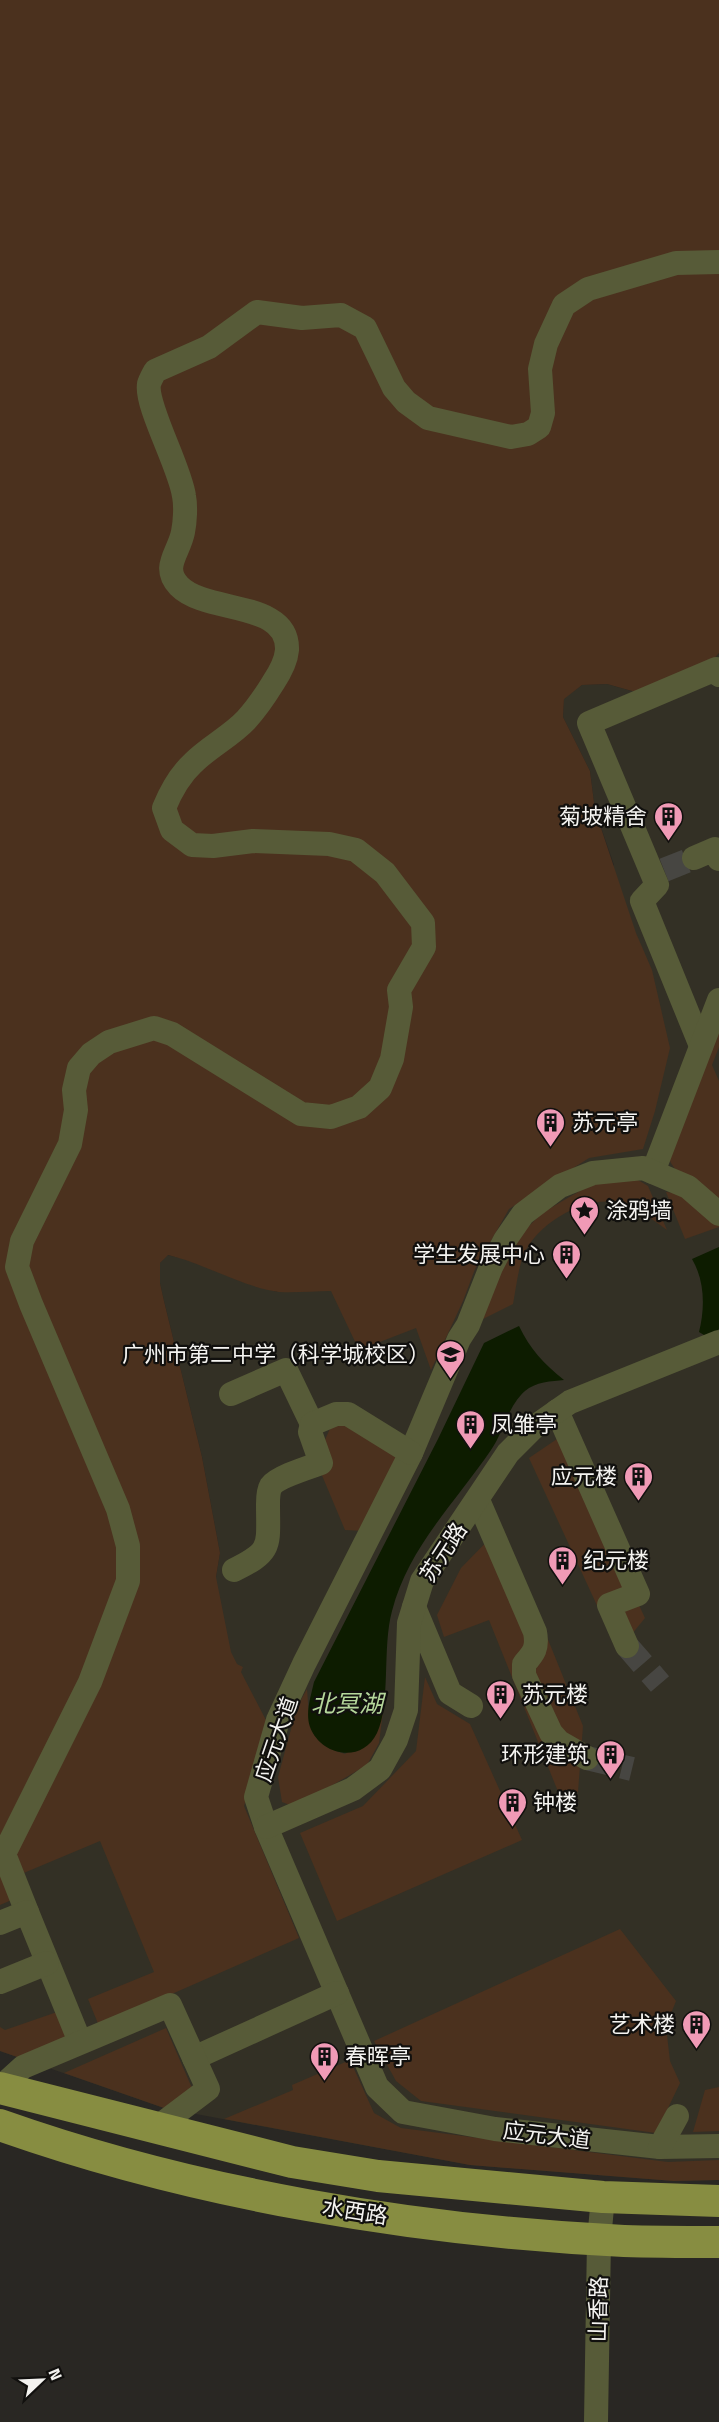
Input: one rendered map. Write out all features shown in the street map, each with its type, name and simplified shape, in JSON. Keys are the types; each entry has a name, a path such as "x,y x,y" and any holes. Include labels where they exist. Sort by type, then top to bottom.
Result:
{"main road":[{"name":"水西路","path":"0,2088 292,2162 378,2176 603,2197 719,2201"},
{"name":"水西路","path":"0,2125 52,2143 151,2171 250,2193 419,2221 599,2240 719,2242"}],"street":[{"path":"80,2043 4,1854 90,1682 128,1581 128,1546 118,1509 30,1304 17,1267 22,1241 70,1144 76,1110 74,1090 79,1068 91,1054 109,1042 154,1028 172,1034 301,1114 331,1117 359,1107 380,1088 392,1059 400,1007 399,990 424,947 423,924 385,873 356,850 329,844 264,842 213,846 192,845 172,830 164,808 172,789 192,763 245,721 279,673 287,652 286,637 279,625 263,615 193,596 179,586 170,573 170,563 183,533 184,496 176,464 152,402 149,384 155,371 209,347 257,312 302,318 341,315 365,328 394,388 406,402 428,418 511,437 528,434 539,427 543,413 540,369 546,345 564,304 588,289 676,263 719,262"},
{"path":"701,1046 642,901 657,885 658,872 589,723 716,669 719,675"},
{"path":"694,858 715,849 719,859"},
{"path":"653,1172 719,1000"},
{"name":"应元大道","path":"719,1214 688,1187 643,1168 593,1173 560,1186 523,1214 505,1240 491,1267 411,1453 278,1720 256,1797 266,1827 377,2087 403,2112 495,2129 660,2147 719,2146"},
{"name":"苏元路","path":"266,1827 353,1789 380,1769 396,1740 406,1710 409,1623 422,1581 508,1453 533,1428 570,1402 719,1342"},
{"path":"231,1394 286,1370 312,1424 310,1432 321,1463 271,1486 268,1496 268,1541 265,1550 257,1559 234,1570"},
{"path":"557,1411 638,1594 609,1605 627,1646"},
{"path":"312,1424 336,1414 348,1414 411,1453"},
{"path":"478,1500 535,1632 537,1643 535,1652 524,1664 524,1675 540,1713 550,1733 559,1742 587,1758"},
{"path":"414,1607 450,1693 471,1706"},
{"path":"0,1923 27,1912"},
{"path":"0,1982 47,1963"},
{"path":"194,2058 338,1994"},
{"path":"0,2088 23,2067 170,2005 208,2089 155,2129"},
{"path":"660,2147 677,2116"},
{"name":"山香路","path":"596,2422 599,2240 603,2197"}],"shaded area":[{"path":"0,0 719,0 719,653 712,661 647,691 632,691 607,684 582,685 564,699 563,717 590,771 595,810 636,933 652,970 670,1048 655,1111 643,1149 589,1158 509,1209 475,1269 431,1370 416,1328 359,1350 331,1291 266,1290 168,1255 160,1263 160,1283 202,1457 220,1553 216,1577 231,1652 237,1664 243,1667 241,1672 269,1726 244,1806 299,1938 99,2026 88,1999 154,1972 100,1841 7,1880 14,1899 0,1905"},
{"name":"广州市第二中学（科学城校区）","path":"719,653 719,2180 674,2181 470,2165 164,2108 0,2051 0,1863 207,1632 220,1553 202,1457 160,1283 160,1263 167,1255 190,1260 240,1281 277,1292 614,865 595,810 590,771 563,717 564,698 582,685 607,684 632,691 712,661"},
{"path":"719,1025 719,1047 712,1065 719,1081 719,1198 682,1176 671,1164 668,1156"},
{"path":"633,1177 648,1186 667,1230 629,1206 615,1202 602,1202 575,1208 550,1223 530,1243 520,1266 513,1304 475,1323 503,1252 542,1213 590,1185"},
{"path":"666,1192 687,1194 719,1224 719,1227 685,1239"},
{"path":"333,1422 346,1422 399,1456 364,1531 345,1530 321,1473 324,1442"},
{"path":"560,1437 645,1618 618,1651 529,1458"},
{"path":"502,1526 583,1726 578,1792 561,1799 489,1620 444,1637 437,1615 461,1568"},
{"path":"425,1677 437,1704 470,1724 522,1840 337,1921 300,1833 363,1806 416,1751"},
{"path":"307,1689 312,1730 323,1744 345,1754 376,1734 383,1712 379,1743 367,1765 295,1807 282,1802 278,1777 297,1707"},
{"path":"620,1929 676,2001 666,2026 670,2061 680,2083 656,2133 421,2101 396,2081 374,2041"},
{"path":"57,2012 67,2039 20,2058 0,2051 0,2027 5,2030"},
{"path":"166,2028 195,2095 164,2108 64,2073"},
{"path":"350,2060 374,2113 401,2128 668,2162 719,2160 719,2180 674,2181 470,2165 224,2119 293,2090 292,2085"},
{"path":"719,2087 719,2131 693,2132 705,2090"}],"water":[{"path":"719,1247 719,1329 709,1338 699,1332 703,1295 702,1285 692,1259"},
{"name":"北冥湖","path":"519,1326 538,1356 564,1380 544,1382 525,1391 519,1397 491,1450 421,1546 399,1588 392,1611 387,1641 384,1707 377,1733 362,1749 352,1752 332,1750 315,1737 310,1727 308,1710 314,1682 438,1439 484,1343"}],"tunnel":[{"path":"664,870 694,858"},
{"path":"627,1646 660,1684"},
{"path":"587,1758 632,1769"}],"place":[{"name":"菊坡精舍","path":"668,842"},
{"name":"苏元亭","path":"551,1148"},
{"name":"涂鸦墙","path":"585,1236"},
{"name":"学生发展中心","path":"566,1280"},
{"name":"广州市第二中学（科学城校区）","path":"451,1380"},
{"name":"凤雏亭","path":"470,1450"},
{"name":"应元楼","path":"638,1502"},
{"name":"纪元楼","path":"562,1586"},
{"name":"苏元楼","path":"501,1720"},
{"name":"环形建筑","path":"610,1780"},
{"name":"钟楼","path":"512,1828"},
{"name":"艺术楼","path":"696,2050"},
{"name":"春晖亭","path":"324,2082"}]}
